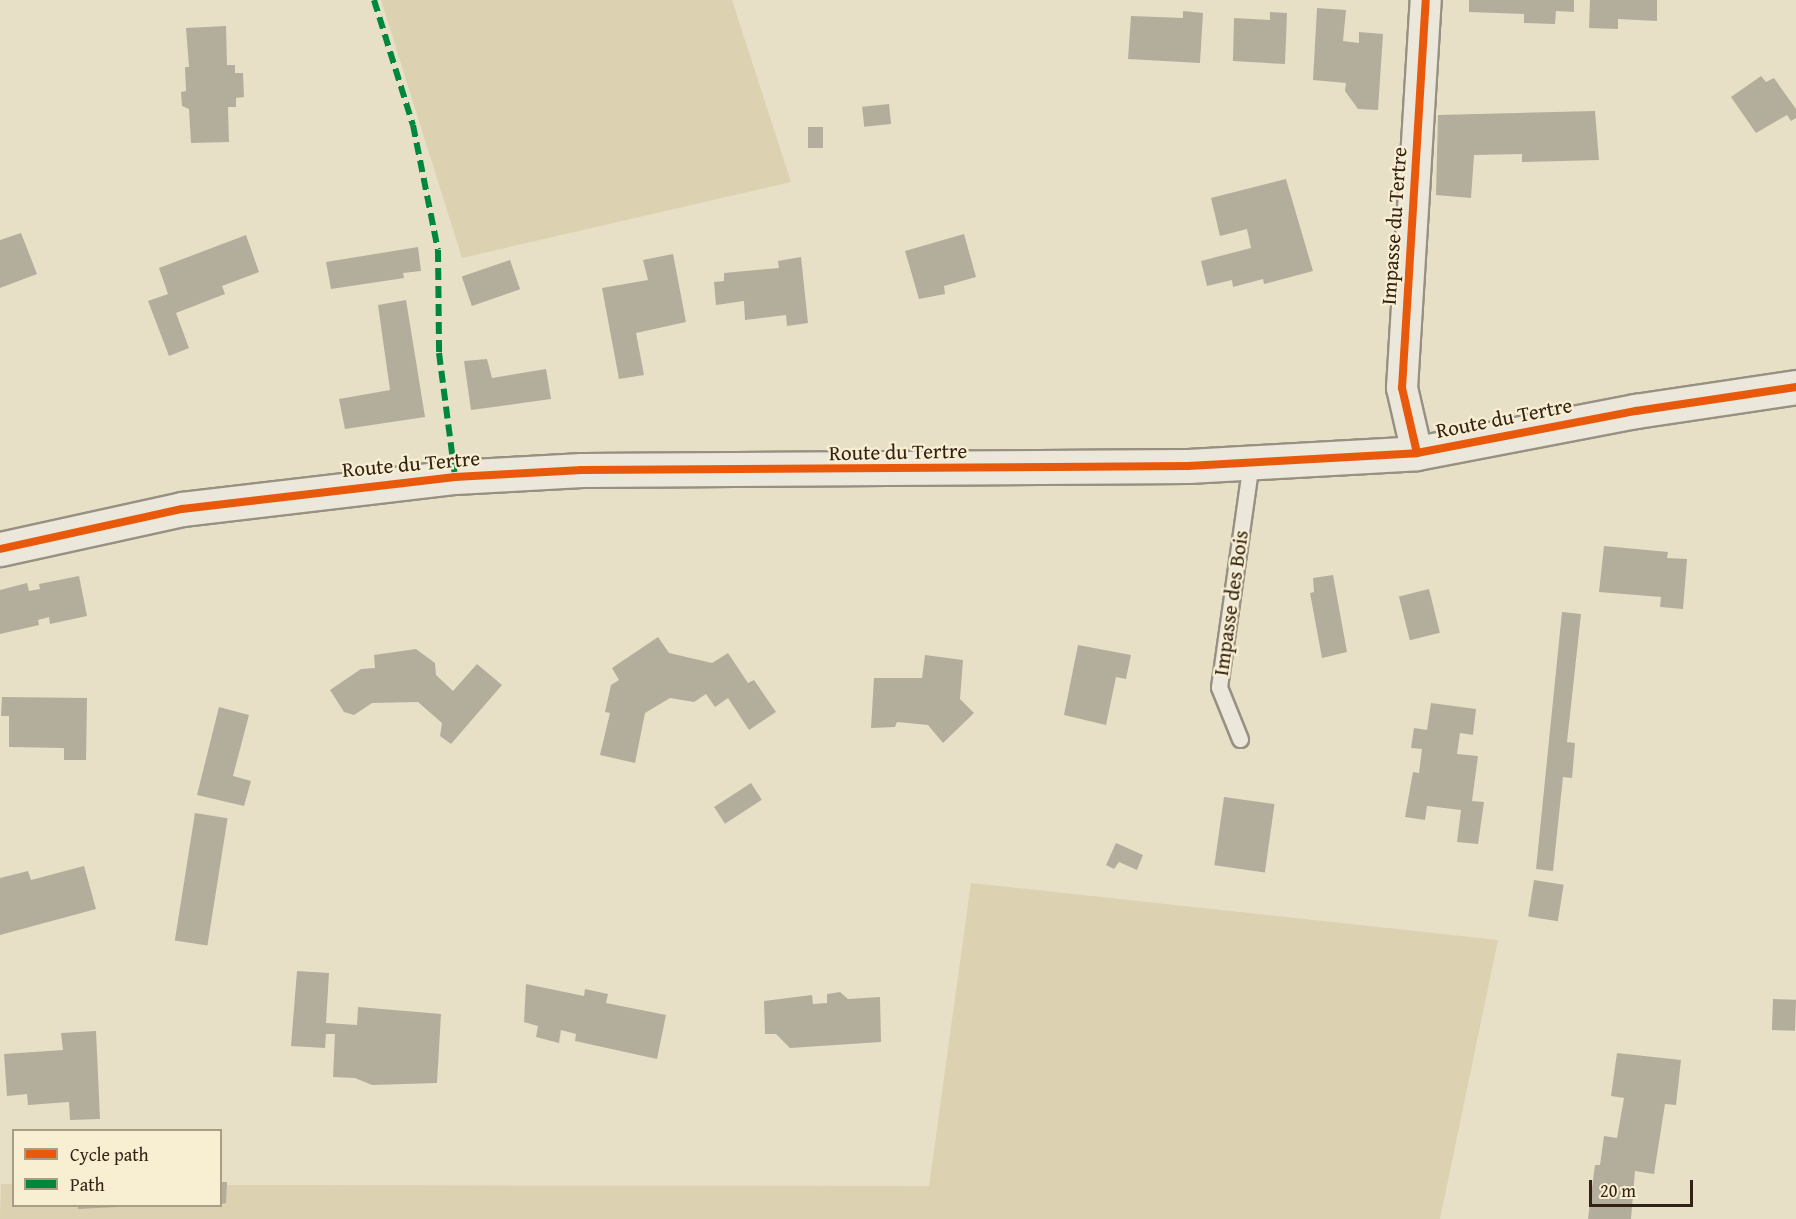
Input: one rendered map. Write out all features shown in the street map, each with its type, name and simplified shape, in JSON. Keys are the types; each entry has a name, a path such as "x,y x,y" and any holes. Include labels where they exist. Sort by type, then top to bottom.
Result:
{"street":[{"name":"Impasse du Tertre","path":"1417,453 1402,388 1426,0"},
{"name":"Route du Tertre","path":"0,549 183,509 455,477 582,470 761,472 1251,463 1417,453 1636,411 1796,387"}],"lane":[{"name":"Impasse des Bois","path":"1240,739 1219,687 1251,463"}],"shaded area":[{"path":"381,0 732,0 791,182 462,258"},
{"path":"971,883 1498,940 1440,1219 0,1219 1,1184 12,1184 12,1207 222,1207 222,1185 929,1186"}],"building":[{"path":"1469,0 1574,0 1574,12 1556,11 1555,24 1524,23 1524,14 1469,12"},
{"path":"1590,0 1657,0 1657,21 1618,19 1618,29 1589,28"},
{"path":"1317,8 1346,10 1343,41 1359,43 1359,32 1383,34 1378,110 1358,109 1345,91 1346,83 1313,80"},
{"path":"1183,11 1203,13 1200,63 1128,59 1131,16 1183,18"},
{"path":"1270,12 1287,13 1285,64 1233,61 1234,18 1270,20"},
{"path":"226,26 227,65 235,65 235,73 243,73 244,97 236,98 236,107 228,107 229,142 191,143 189,109 182,106 181,92 186,91 185,67 189,67 186,28"},
{"path":"1761,76 1766,82 1774,78 1796,109 1796,118 1791,121 1787,115 1756,133 1731,97"},
{"path":"889,104 891,124 864,127 862,107"},
{"path":"1595,111 1599,160 1522,162 1522,154 1474,155 1471,198 1436,195 1438,115"},
{"path":"808,127 823,127 823,148 808,148"},
{"path":"1286,179 1313,271 1264,284 1263,279 1233,287 1232,280 1207,286 1201,261 1251,248 1247,229 1220,236 1211,198"},
{"path":"21,233 37,274 0,288 0,240"},
{"path":"964,234 976,277 944,286 945,294 919,299 905,251"},
{"path":"246,235 259,272 222,286 225,294 176,313 189,348 169,356 148,301 168,294 159,268"},
{"path":"418,247 421,271 403,273 404,278 331,289 326,262"},
{"path":"673,254 686,322 636,333 644,375 619,379 602,288 648,280 643,260"},
{"path":"801,257 808,323 787,326 786,315 745,320 744,301 716,305 714,282 724,281 724,273 779,268 778,261"},
{"path":"510,260 520,289 472,306 462,277"},
{"path":"406,300 425,417 345,429 339,399 390,390 378,305"},
{"path":"487,359 492,378 546,369 551,399 471,410 464,361"},
{"path":"1604,546 1668,552 1667,558 1687,559 1683,609 1660,607 1661,597 1599,592"},
{"path":"1333,575 1347,652 1322,658 1310,593 1314,592 1313,578"},
{"path":"79,576 87,616 50,624 49,617 38,620 39,625 0,634 0,590 27,583 29,591 40,589 39,584"},
{"path":"1429,589 1440,633 1410,640 1399,596"},
{"path":"1562,612 1581,614 1567,742 1575,743 1572,778 1563,777 1553,871 1536,869"},
{"path":"658,637 669,653 712,663 728,653 748,683 754,680 776,712 749,730 728,698 715,707 706,694 694,702 670,698 645,713 635,763 600,755 610,713 605,712 611,685 619,680 612,668"},
{"path":"1078,645 1131,655 1126,679 1116,677 1106,725 1064,715"},
{"path":"416,649 435,663 436,675 453,691 477,664 502,685 451,744 440,736 442,723 418,702 372,703 354,715 344,712 330,690 361,669 375,668 374,655"},
{"path":"925,655 963,660 960,699 974,713 943,743 928,725 897,722 895,727 871,728 874,678 922,678"},
{"path":"2,697 87,698 86,760 64,760 64,748 9,747 9,716 1,716"},
{"path":"1431,703 1476,709 1473,735 1460,733 1457,754 1478,756 1472,801 1484,802 1478,844 1457,842 1461,810 1427,806 1425,820 1405,817 1413,772 1419,773 1422,749 1411,748 1414,728 1427,730"},
{"path":"219,707 249,715 233,776 251,781 244,806 197,795"},
{"path":"751,783 762,800 725,824 714,807"},
{"path":"1224,797 1275,804 1265,872 1214,865"},
{"path":"195,813 228,818 207,946 175,940"},
{"path":"1116,843 1143,855 1137,870 1119,862 1114,869 1106,865"},
{"path":"84,866 96,909 0,935 0,878 28,871 31,880"},
{"path":"1534,880 1564,885 1558,921 1528,917"},
{"path":"297,971 329,973 326,1023 357,1025 358,1007 441,1014 437,1083 372,1085 355,1078 333,1077 335,1034 326,1034 325,1048 291,1046"},
{"path":"526,984 584,996 585,989 608,994 606,1003 666,1015 657,1059 575,1041 576,1034 561,1030 559,1043 536,1037 538,1026 524,1022"},
{"path":"840,992 848,999 880,997 881,1042 790,1048 776,1034 765,1034 764,1001 812,995 813,1004 827,1003 827,994"},
{"path":"1773,999 1796,1000 1795,1031 1772,1030"},
{"path":"96,1031 100,1119 70,1120 69,1102 28,1105 27,1094 7,1096 4,1054 63,1050 61,1033"},
{"path":"1617,1053 1681,1060 1676,1105 1665,1104 1654,1174 1635,1171 1631,1219 1588,1219 1595,1165 1600,1165 1604,1136 1617,1138 1624,1098 1611,1096"},
{"path":"222,1182 227,1182 226,1203 222,1204"},
{"path":"78,1207 117,1207 78,1209"}],"marked path":[{"path":"374,0 413,125 438,250 439,353 455,477"}],"cycle path":[{"path":"1417,453 1402,388 1426,0"},
{"path":"0,549 182,509 455,477 582,470 1188,466 1417,453 1636,411 1796,387"}]}
